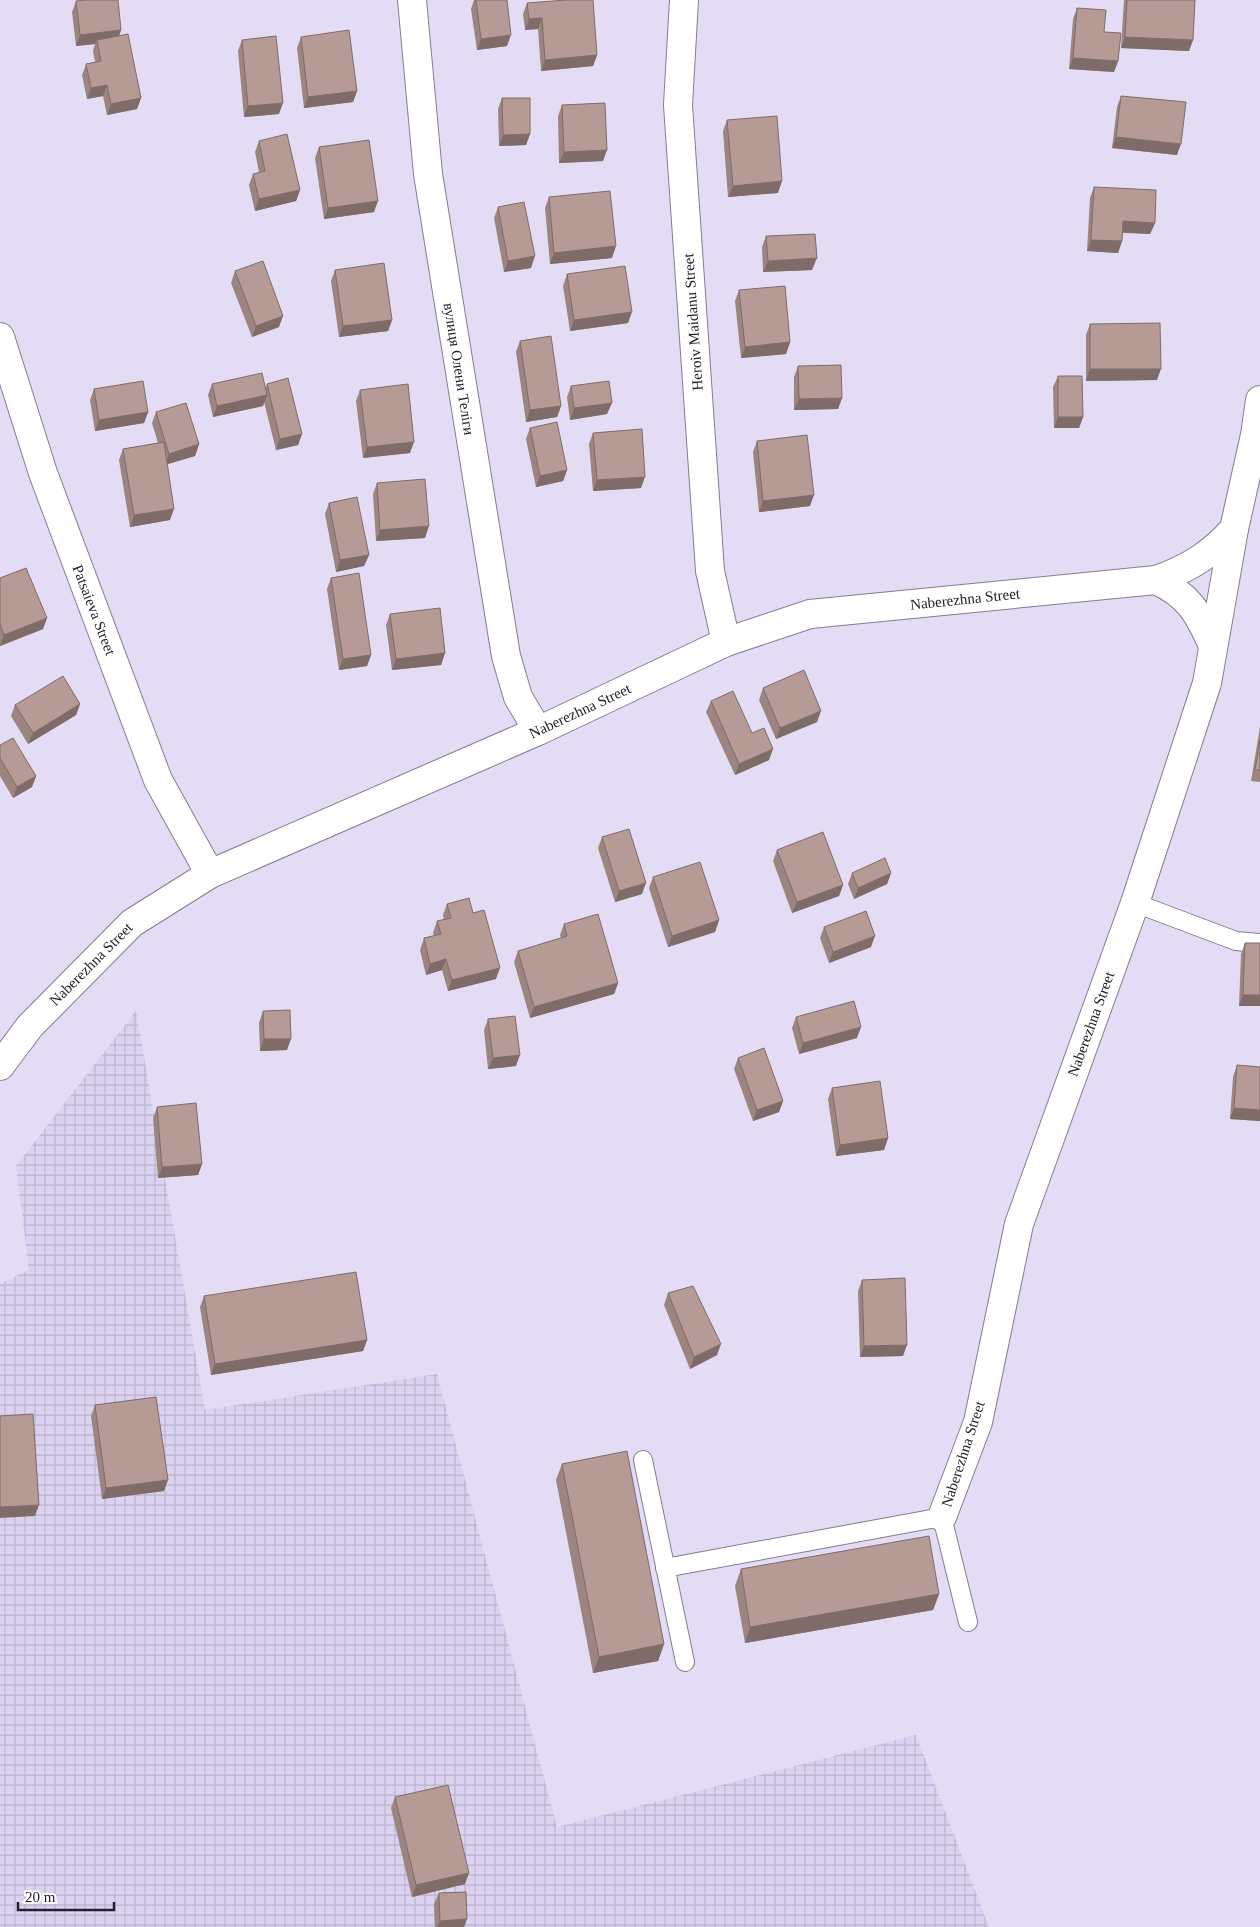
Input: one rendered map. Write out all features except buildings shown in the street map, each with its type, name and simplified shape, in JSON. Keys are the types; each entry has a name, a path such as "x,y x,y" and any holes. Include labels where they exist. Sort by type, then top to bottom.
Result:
{"street":[{"name":"вулиця Олени Теліги","path":"412,0 428,174 506,656 518,697 538,731"},
{"name":"Heroiv Maidanu Street","path":"684,0 678,105 710,571 726,642"},
{"name":"Patsaieva Street","path":"0,337 42,473 158,780 210,874"},
{"name":"Naberezhna Street","path":"942,1517 978,1422 1019,1224 1135,903 1207,683 1234,529 1258,435 1260,400"},
{"name":"Naberezhna Street","path":"0,1066 30,1026 132,923 210,874 538,731 726,642 810,614 1156,580 1181,571 1204,558 1220,545 1234,529"},
{"path":"1156,580 1176,590 1193,607 1201,617 1214,646"}],"lane":[{"path":"1135,903 1236,940 1260,943"},
{"path":"643,1460 684,1662"},
{"path":"665,1568 942,1517 968,1622"}],"shaded area":[{"path":"136,1011 205,1410 437,1374 557,1827 916,1735 989,1927 0,1927 0,1284 29,1270 16,1166"}]}
